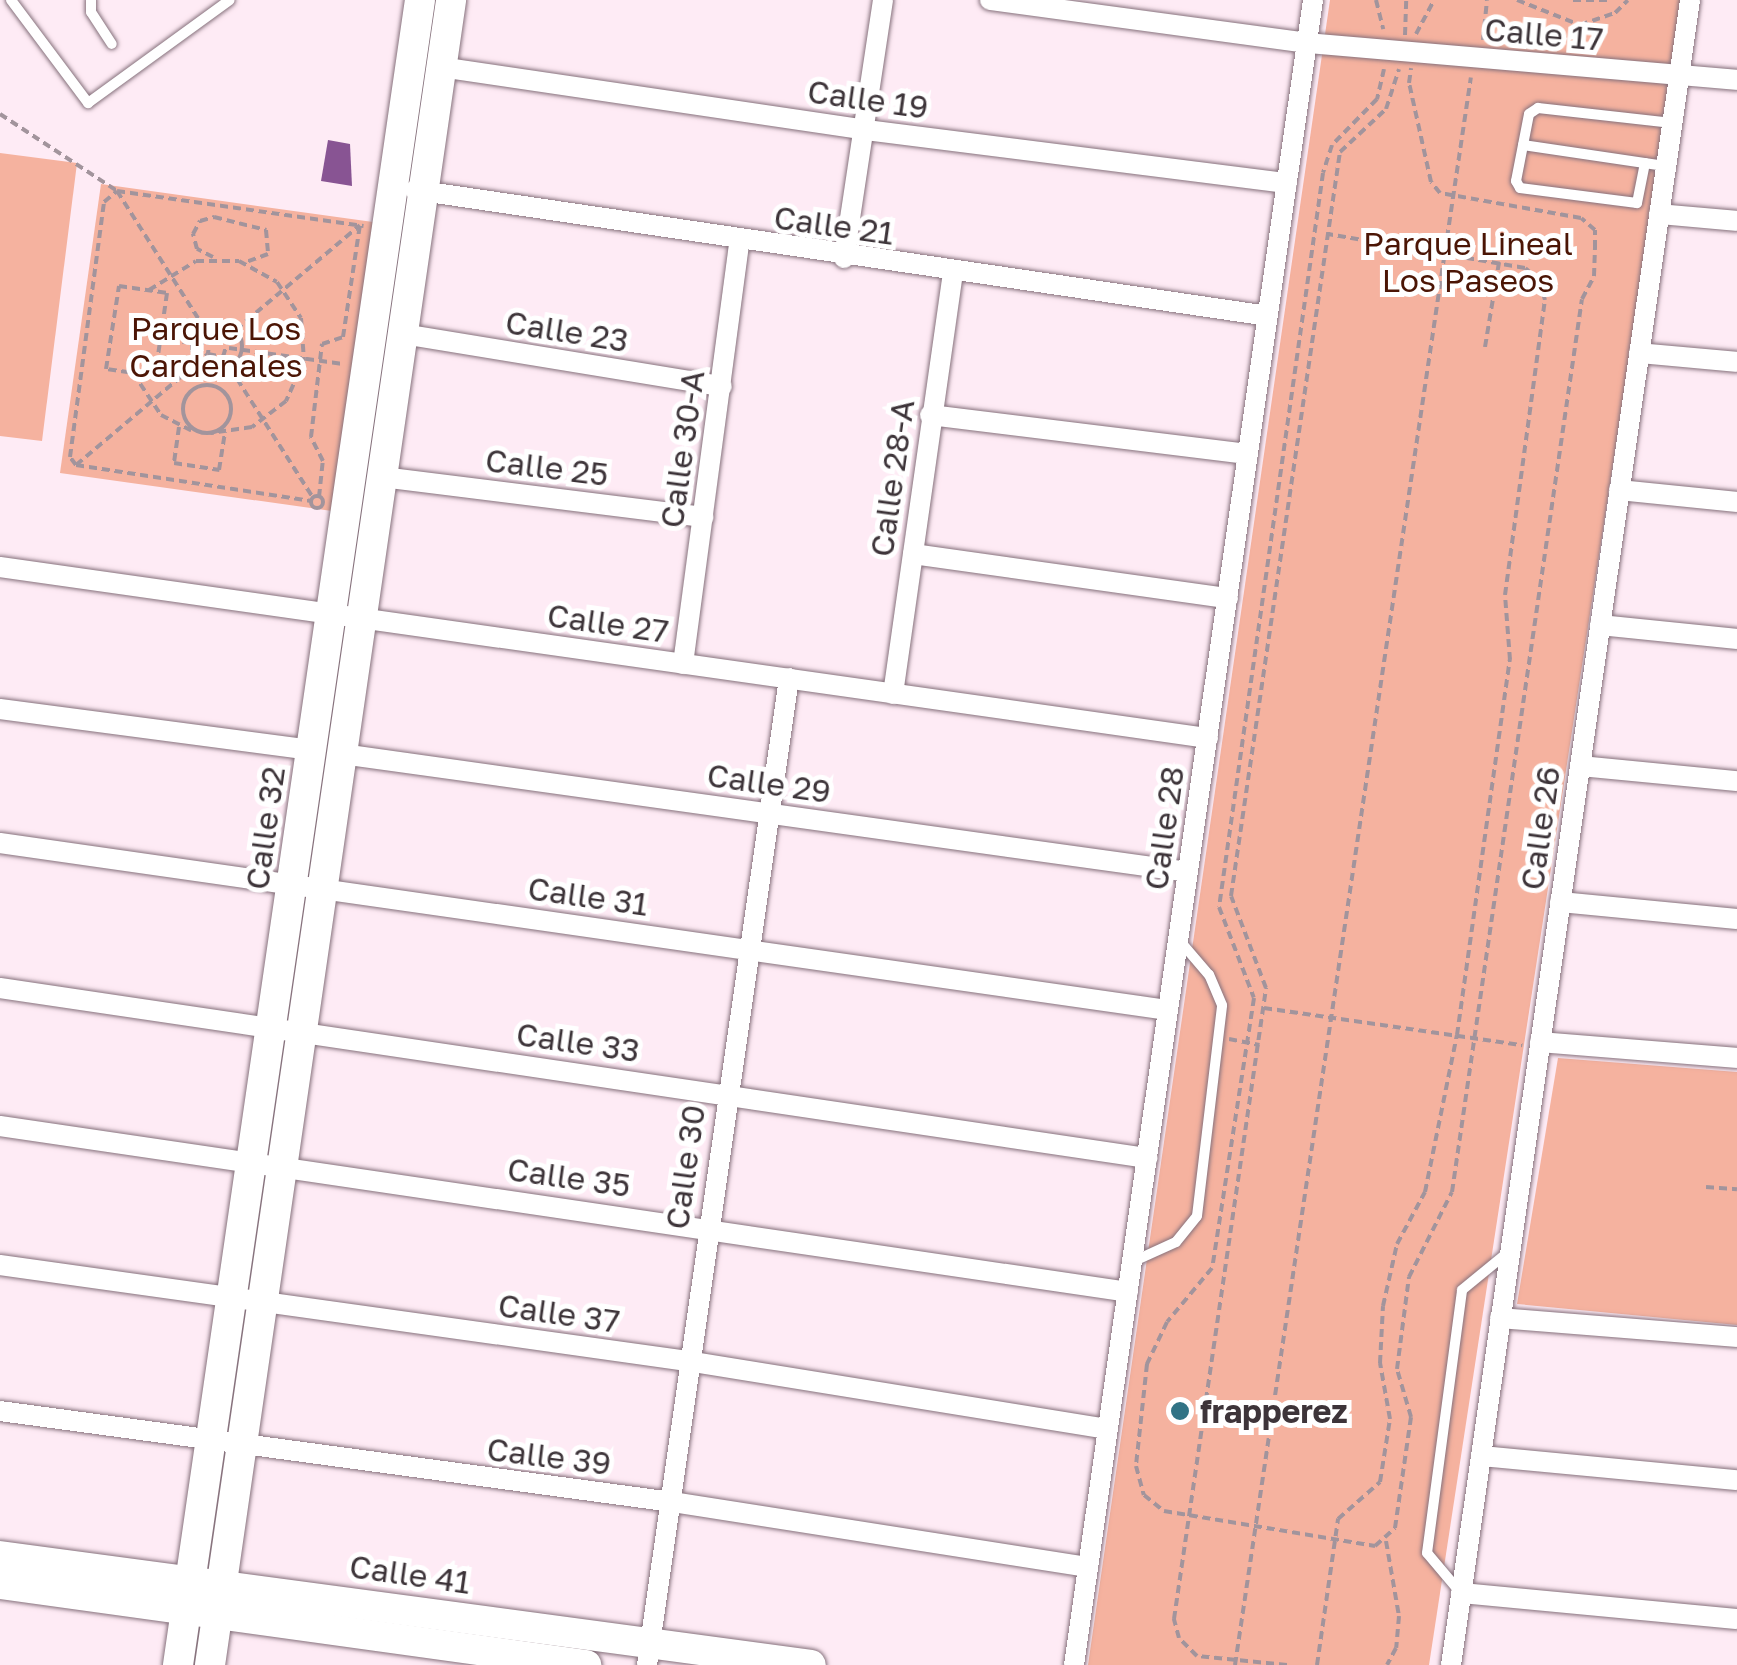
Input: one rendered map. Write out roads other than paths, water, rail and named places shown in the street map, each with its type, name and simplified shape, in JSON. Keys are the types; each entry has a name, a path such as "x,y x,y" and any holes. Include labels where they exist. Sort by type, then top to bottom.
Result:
{"street":[{"name":"Calle 32","path":"178,1665 420,0"},
{"name":"Calle 32","path":"210,1665 451,0"},
{"path":"844,258 883,0"},
{"name":"Calle 17","path":"990,0 1307,43 1737,80"},
{"name":"Calle 28","path":"1074,1665 1314,0"},
{"name":"Calle 26","path":"1451,1665 1510,1251 1529,1042 1560,902 1659,214 1656,165 1672,123 1690,0"},
{"name":"Calle 19","path":"442,66 866,130 1287,183"},
{"name":"Calle 21","path":"393,187 844,258 1268,316"},
{"path":"1659,214 1737,221"},
{"name":"Calle 30-A","path":"684,664 739,242"},
{"name":"Calle 28-A","path":"892,694 953,270"},
{"name":"Calle 23","path":"403,334 722,386"},
{"path":"1639,353 1737,362"},
{"path":"930,416 1248,454"},
{"name":"Calle 25","path":"382,477 704,518"},
{"path":"1619,490 1737,502"},
{"path":"913,554 1228,598"},
{"name":"Calle 27","path":"0,566 1208,738"},
{"path":"1600,625 1737,638"},
{"name":"Calle 30","path":"649,1654 725,1094 753,950 789,678"},
{"path":"0,709 311,750"},
{"name":"Calle 29","path":"342,754 1188,872"},
{"path":"1580,766 1737,781"},
{"name":"Calle 31","path":"0,843 1168,1010"},
{"path":"1560,902 1737,918"},
{"name":"Calle 33","path":"0,988 1147,1158"},
{"path":"1529,1042 1737,1058"},
{"name":"Calle 35","path":"0,1126 252,1160 1128,1292"},
{"name":"Calle 37","path":"0,1265 687,1362 1108,1429"},
{"path":"1500,1318 1737,1337"},
{"name":"Calle 39","path":"0,1411 243,1447 672,1502 1088,1567"},
{"path":"1481,1456 1737,1480"},
{"name":"Calle 41","path":"0,1556 188,1596"},
{"name":"Calle 41","path":"0,1584 220,1599 649,1654 811,1665"},
{"path":"1461,1593 1737,1619"},
{"name":"Calle 41","path":"220,1599 586,1665"}],"lane":[{"path":"11,0 88,103 230,0"},
{"path":"91,0 91,12 112,44"},
{"path":"1523,145 1656,165 1637,203 1520,188 1523,145 1530,114 1538,108 1672,123"},
{"path":"1132,1262 1176,1242 1196,1216 1222,1005 1209,975 1178,940"},
{"path":"1461,1593 1427,1553 1462,1290 1510,1251"}],"place":[{"name":"frapperez","path":"1180,1411"}],"park label":[{"name":"Parque Lineal Los Paseos","path":"1468,262"},
{"name":"Parque Los Cardenales","path":"216,348"}]}
